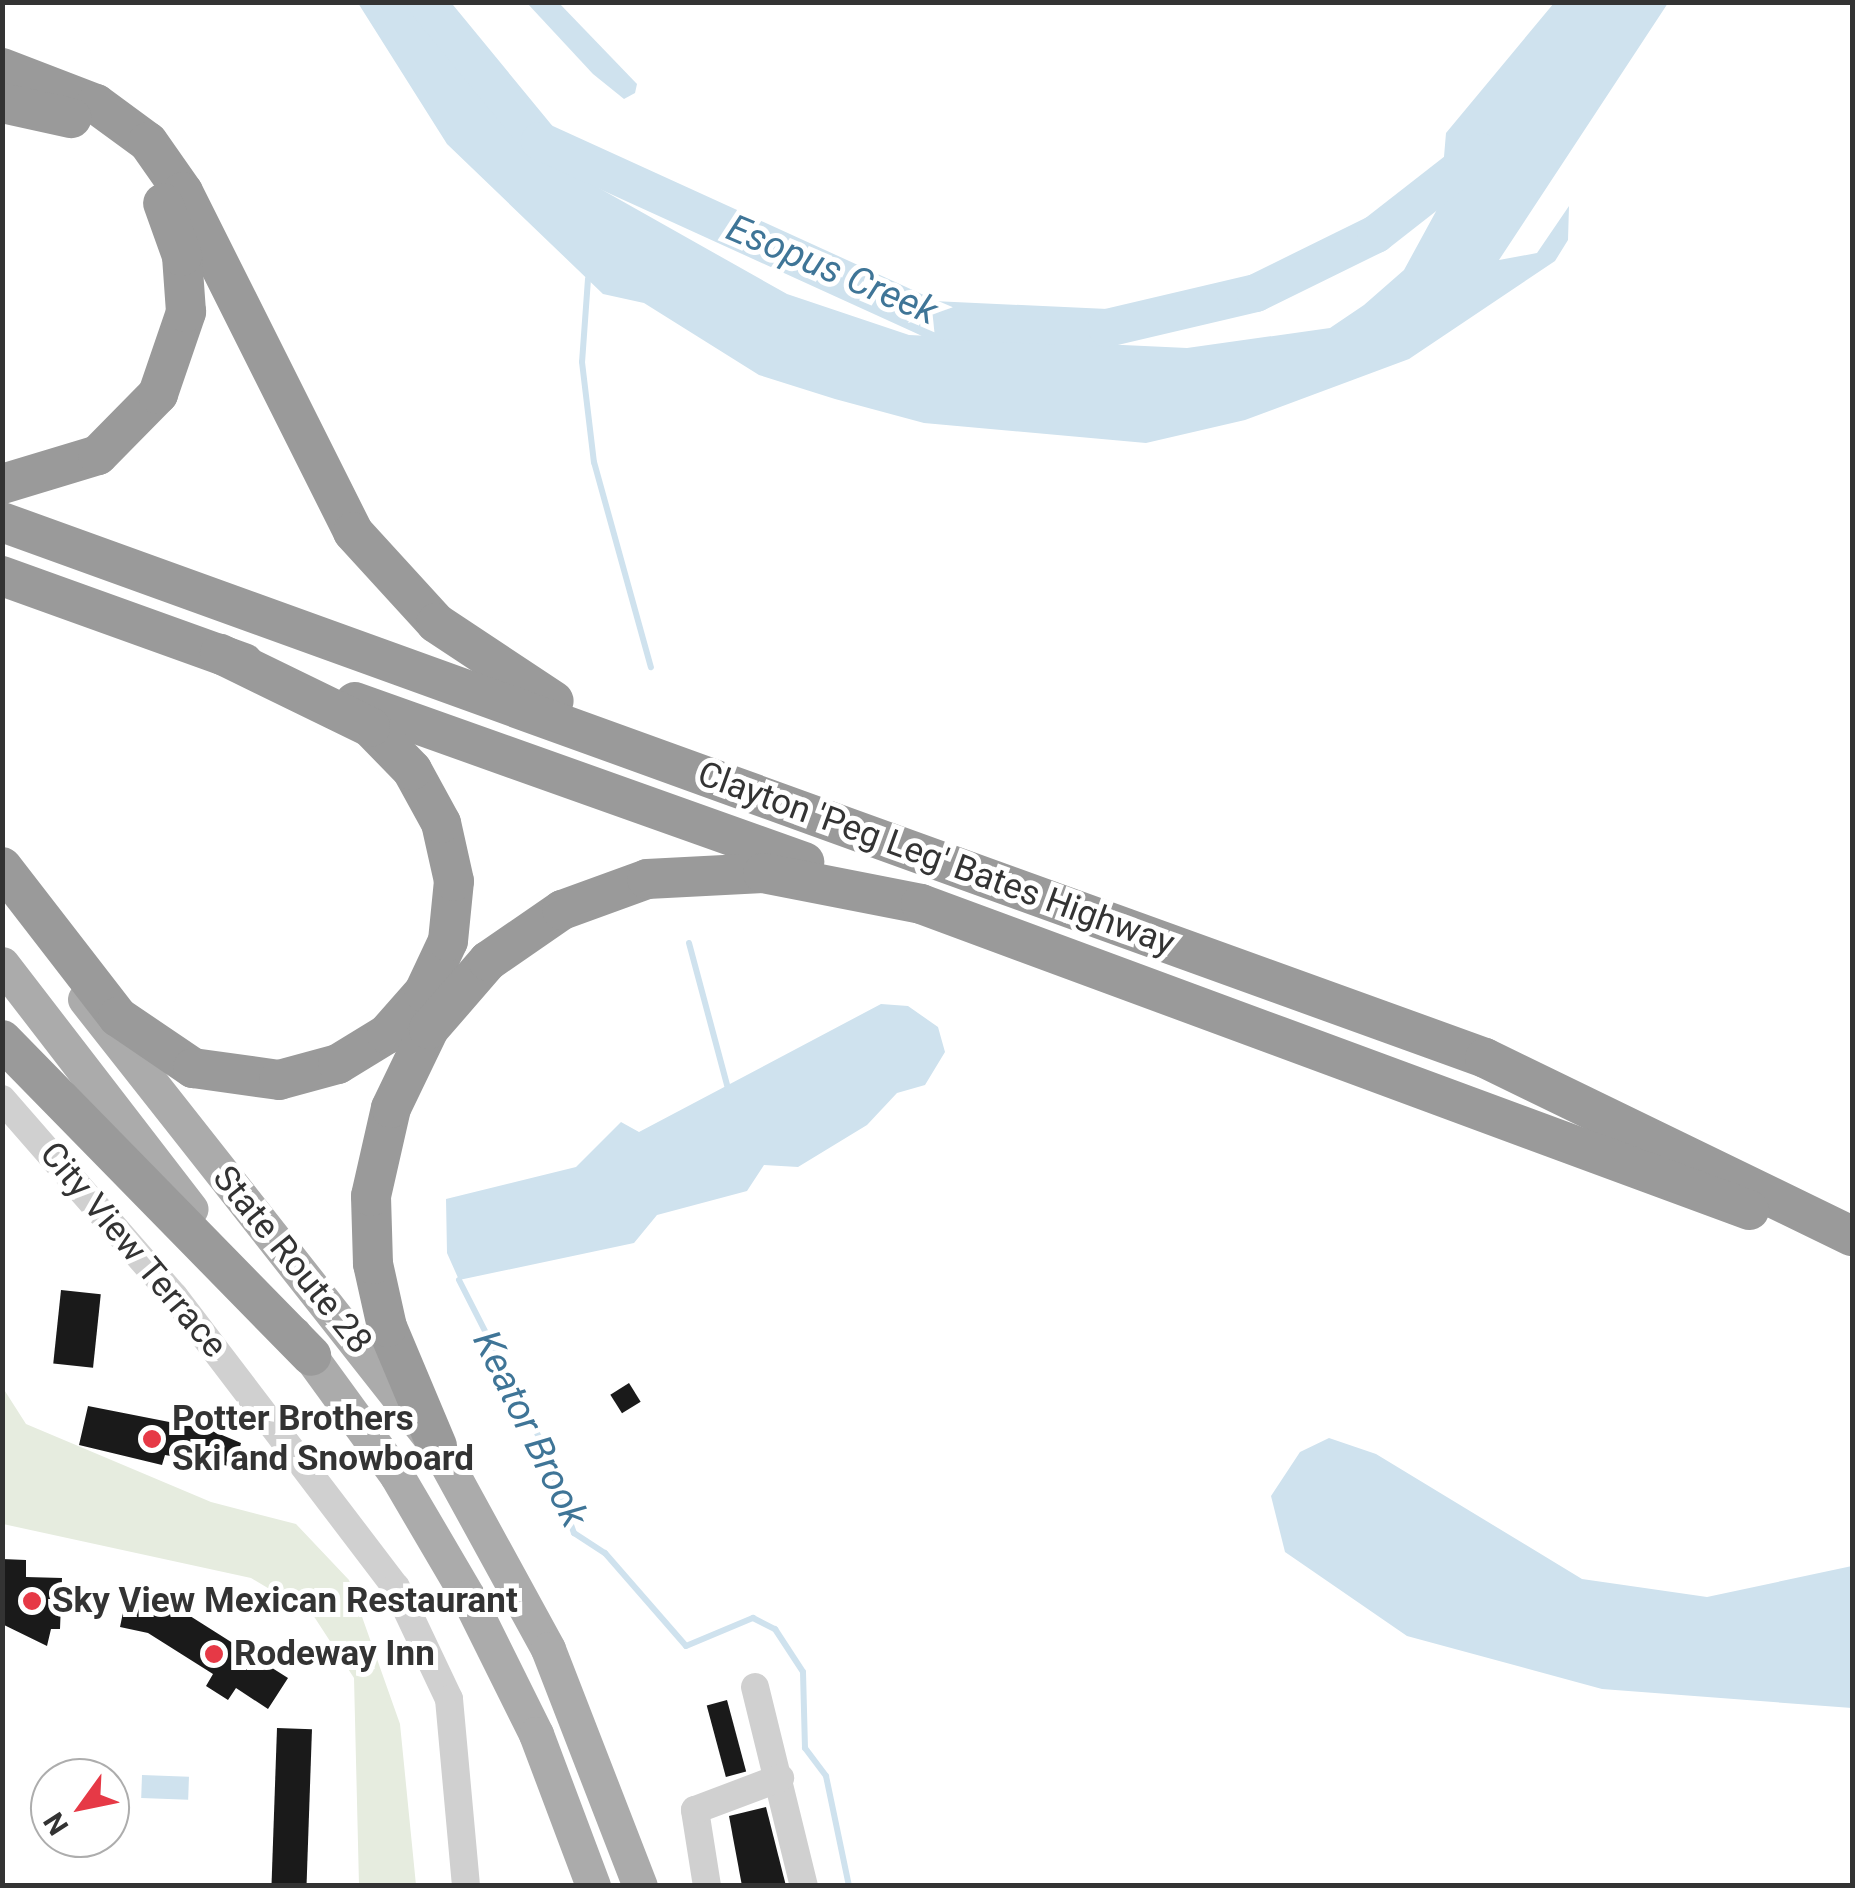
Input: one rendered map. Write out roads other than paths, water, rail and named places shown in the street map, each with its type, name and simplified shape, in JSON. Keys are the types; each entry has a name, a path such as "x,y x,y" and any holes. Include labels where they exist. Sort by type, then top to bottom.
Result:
{"highway":[{"path":"2,68 96,104 158,154 332,498 405,595 468,649 648,755"},
{"path":"2,103 56,111 132,158 174,227 186,286 172,369 140,418 72,468 2,484"},
{"name":"Clayton 'Peg Leg' Bates Highway","path":"2,522 1484,1058 1852,1236"},
{"name":"Clayton 'Peg Leg' Bates Highway","path":"2,576 921,904"},
{"path":"2,866 118,1017 193,1068 279,1080 338,1064 387,1034 424,992 448,941 454,882 442,824 412,770 370,727 220,654"},
{"path":"436,1446 378,1294 372,1196 402,1079 468,981 550,918 647,879 762,872 921,904 1852,1244"},
{"path":"2,1040 311,1356"}],"main road":[{"name":"State Route 28","path":"2,875 128,1058 436,1446 548,1650 640,1886"},
{"name":"State Route 28","path":"2,964 311,1356 468,1598 536,1734 593,1886"}],"street":[{"name":"City View Terrace","path":"2,1100 174,1296 396,1586 449,1699 466,1886"},
{"path":"755,1687 804,1886"},
{"path":"707,1886 694,1810 780,1778"}],"water":[{"path":"358,3 431,3 487,87 590,183 787,294 909,335 1187,348 1330,328 1364,305 1404,270 1440,204 1446,133 1554,3 1668,3 1499,260 1537,253 1569,206 1568,240 1555,261 1409,359 1245,420 1146,443 924,423 835,399 759,375 644,303 603,294 447,144"},
{"path":"527,3 559,3 637,84 635,93 624,99 593,74"},
{"path":"881,1004 908,1006 938,1027 945,1052 925,1085 897,1093 867,1125 798,1167 764,1165 747,1191 657,1215 634,1243 459,1280 447,1253 446,1199 576,1167 621,1122 639,1132"},
{"path":"1329,1438 1376,1454 1582,1579 1707,1597 1852,1566 1852,1708 1602,1689 1407,1636 1285,1552 1271,1496 1300,1452"},
{"path":"142,1775 189,1777 188,1800 141,1798"}],"waterway":[{"name":"Esopus Creek","path":"426,2 540,141 932,320 1107,328 1256,293 1376,234 1481,152"},
{"path":"588,279 582,362 594,462 651,667"},
{"path":"689,943 728,1089"},
{"name":"Keator Brook","path":"459,1280 541,1441 574,1533 605,1553 686,1646 753,1618 775,1629 803,1672 805,1748 826,1776 849,1886"}],"place":[{"name":"Potter Brothers Ski and Snowboard","path":"152,1439"},
{"name":"Sky View Mexican Restaurant","path":"32,1601"},
{"name":"Rodeway Inn","path":"214,1654"}]}
